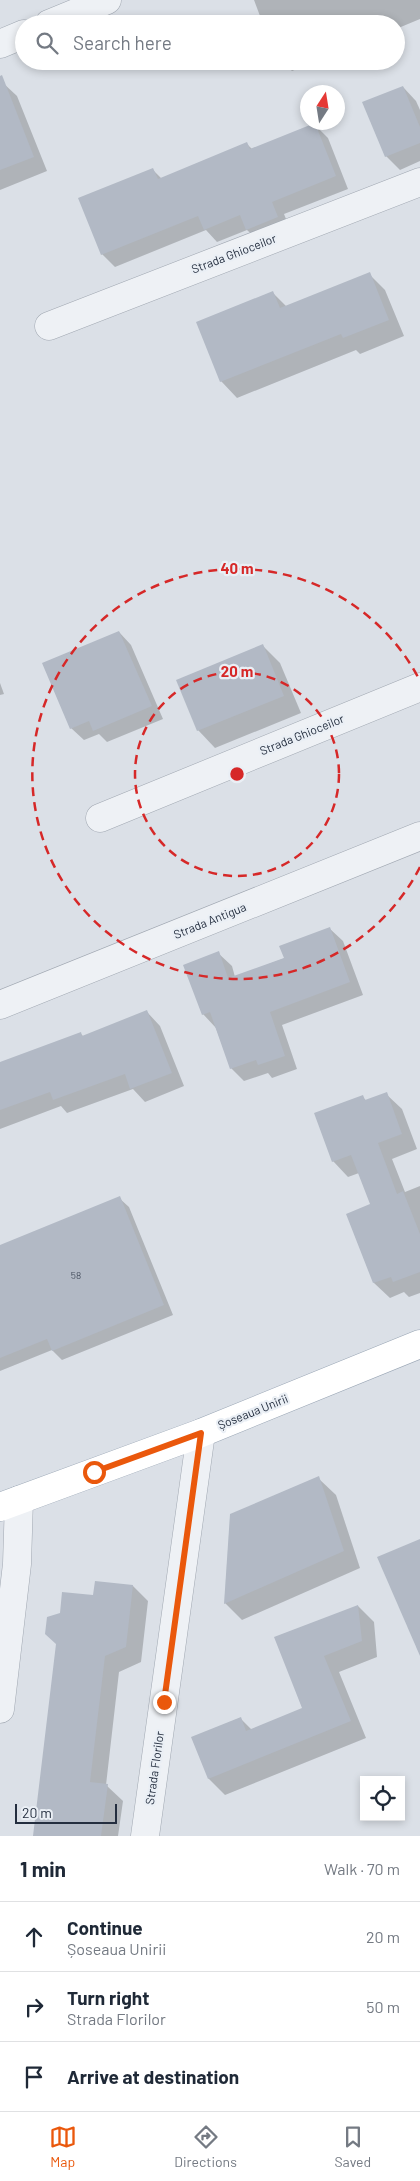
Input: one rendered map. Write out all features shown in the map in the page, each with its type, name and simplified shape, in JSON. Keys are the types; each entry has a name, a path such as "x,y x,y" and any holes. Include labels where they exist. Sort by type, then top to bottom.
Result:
{"main road":[{"name":"Șoseaua Unirii","path":"10,1504 201,1433 420,1344"}],"street":[{"path":"71,15 107,0"},
{"path":"0,44 15,38"},
{"name":"Strada Ghioceilor","path":"49,326 420,182"},
{"name":"Strada Ghioceilor","path":"100,818 420,687"},
{"name":"Strada Antigua","path":"0,1005 420,836"},
{"name":"Strada Florilor","path":"145,1836 201,1433"},
{"path":"0,1709 16,1564 10,1504"}],"building":[{"path":"2,75 34,157 0,170 0,76"},
{"path":"403,86 420,127 420,143 385,157 362,102"},
{"path":"300,129 318,130 336,176 272,202 278,217 246,230 240,215 204,230 198,216 101,255 78,198 153,168 158,179 247,142 250,149"},
{"path":"370,272 389,320 343,338 341,334 220,382 196,322 273,291 280,308"},
{"path":"119,631 152,706 93,731 89,721 70,729 42,663"},
{"path":"263,644 284,696 197,731 176,680"},
{"path":"330,927 350,982 270,1012 285,1056 258,1065 256,1060 230,1069 210,1012 202,1015 183,965 219,951 228,978 284,958 279,946"},
{"path":"147,1010 172,1073 130,1089 125,1074 53,1100 50,1092 0,1110 0,1062 81,1032 82,1036"},
{"path":"387,1092 402,1134 378,1143 397,1194 403,1191 420,1234 420,1272 393,1282 391,1277 373,1283 346,1214 370,1204 351,1155 332,1162 314,1113 363,1095 365,1100"},
{"path":"120,1196 164,1305 52,1351 47,1339 0,1358 0,1245"},
{"path":"319,1476 344,1551 224,1604 230,1514"},
{"path":"420,1539 420,1656 377,1557"},
{"path":"95,1581 133,1585 126,1647 105,1656 90,1782 108,1784 101,1836 33,1836 56,1644 45,1634 47,1617 60,1613 62,1592 93,1595"},
{"path":"358,1605 362,1641 324,1656 351,1721 208,1779 191,1737 241,1717 246,1731 302,1708 274,1637"}],"route":[{"path":"94,1472 201,1433 164,1702"}]}
